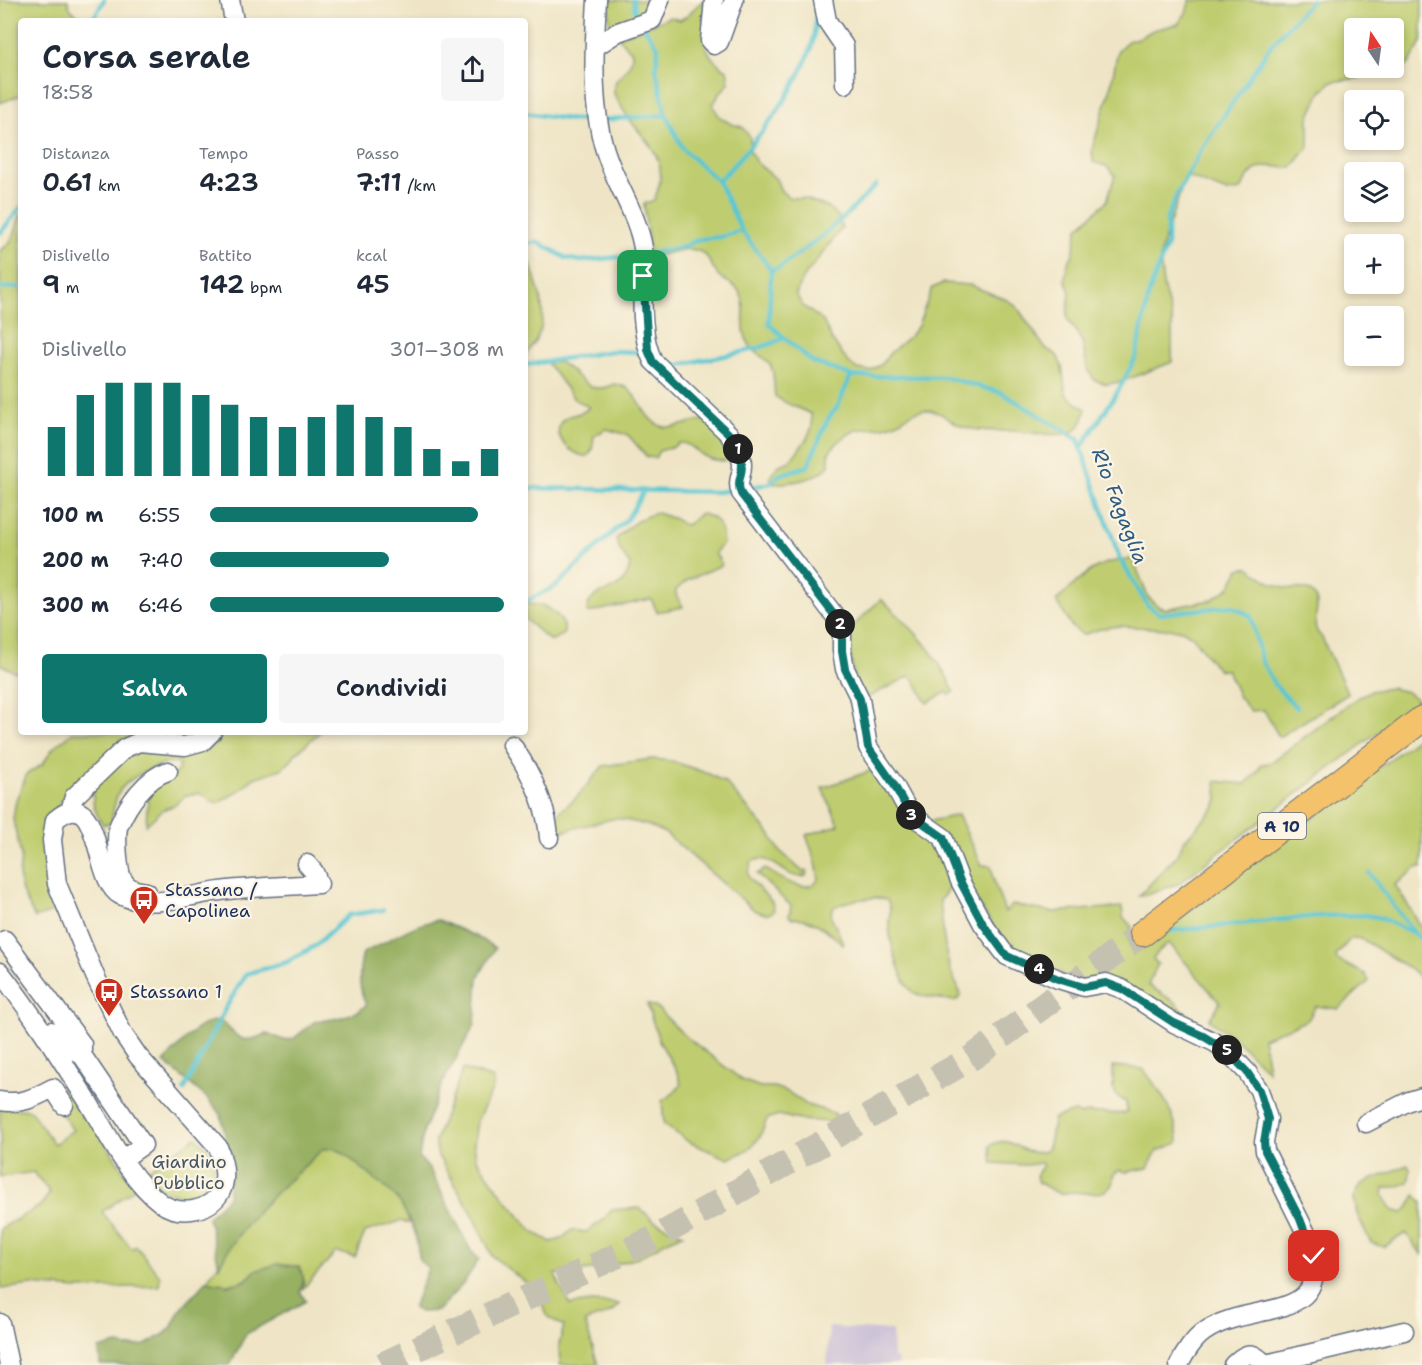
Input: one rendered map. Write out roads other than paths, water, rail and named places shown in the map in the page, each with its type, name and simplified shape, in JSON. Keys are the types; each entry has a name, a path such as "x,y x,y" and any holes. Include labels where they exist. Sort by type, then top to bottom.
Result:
{"highway":[{"name":"A 10","path":"1143,933 1422,719"}],"street":[{"path":"230,0 233,18"},
{"path":"597,0 594,47 598,120 607,157 630,208 643,249 643,298 648,350 653,362 729,434 738,449 742,464 738,485 741,494 838,620 842,631 845,669 860,699 868,747 893,783 910,814 943,837 960,881 978,916 1007,956 1058,979 1084,987 1106,983 1122,989 1174,1023 1203,1036 1226,1050 1247,1072 1259,1090 1268,1119 1264,1142 1265,1151 1310,1241 1314,1256 1314,1281 1309,1291 1288,1305 1226,1321 1202,1333 1179,1365"},
{"path":"594,47 618,32 652,20 660,0"},
{"path":"714,0 710,39 714,45 719,42 734,0"},
{"path":"823,0 827,21 844,46 845,84"},
{"path":"70,811 74,797 125,748 139,742 185,746 203,741 209,735"},
{"path":"508,739 527,767 538,793 549,838"},
{"path":"155,902 153,892 130,888 122,880 116,834 136,797 151,780 168,771"},
{"path":"0,972 44,1031 123,1159 150,1194 174,1210 198,1209 210,1203 217,1196 224,1183 223,1158 218,1147 138,1056 123,1034 95,976 57,884 52,840 55,820 70,811 81,812 86,817 93,829 101,867 108,884 117,894 134,901 155,902 226,890 319,884 314,872 307,864"},
{"path":"5,940 82,1044 82,1055"},
{"path":"44,1031 51,1031 82,1055 143,1145 123,1159"},
{"path":"0,1101 13,1103 28,1101 53,1088 64,1105"},
{"path":"1366,1123 1409,1101 1422,1097"},
{"path":"0,1323 9,1365"},
{"path":"1233,1365 1242,1356 1249,1354 1255,1355 1266,1365 1404,1332"}],"waterway":[{"path":"94,18 104,0"},
{"name":"Rio Fagaglia","path":"633,0 635,12 640,20"},
{"path":"1081,448 1118,391 1136,357 1149,293 1167,244 1167,218 1176,196 1201,150 1271,45 1312,0"},
{"path":"718,181 746,152 796,82 812,45 817,8"},
{"name":"Rio Fagaglia","path":"644,27 658,47 656,69 666,115 683,149 718,181 742,231 771,270 769,324 812,362 853,376 945,377 1002,393 1078,439 1120,559 1148,606 1160,614 1232,606 1251,616 1261,660 1274,684 1297,708"},
{"path":"528,113 573,120 594,120"},
{"path":"602,120 666,115"},
{"path":"771,270 779,268 818,239 876,185"},
{"path":"0,233 18,211"},
{"path":"649,254 685,246 699,239 720,237 742,231"},
{"path":"528,244 538,242 566,258 581,261 640,255"},
{"path":"0,288 18,287"},
{"path":"669,368 756,349 784,338"},
{"path":"528,365 612,351 637,352 646,357"},
{"path":"743,489 771,483 779,475 808,466 828,419 838,406 851,375"},
{"path":"528,490 534,488 716,492 734,490"},
{"path":"528,600 556,586 627,519 644,491"},
{"name":"Rio Fagaglia","path":"1369,873 1422,940"},
{"path":"184,1090 225,1009 246,974 287,962 315,946 349,915 383,910"},
{"path":"1169,931 1318,916 1366,915 1381,918 1415,934"}],"tunnel":[{"path":"382,1365 659,1236 973,1057 1143,933"}],"place":[{"name":"Stassano / Capolinea","path":"144,926"},
{"name":"Stassano 1","path":"109,1018"}],"park label":[{"name":"Giardino Pubblico","path":"189,1172"}]}
